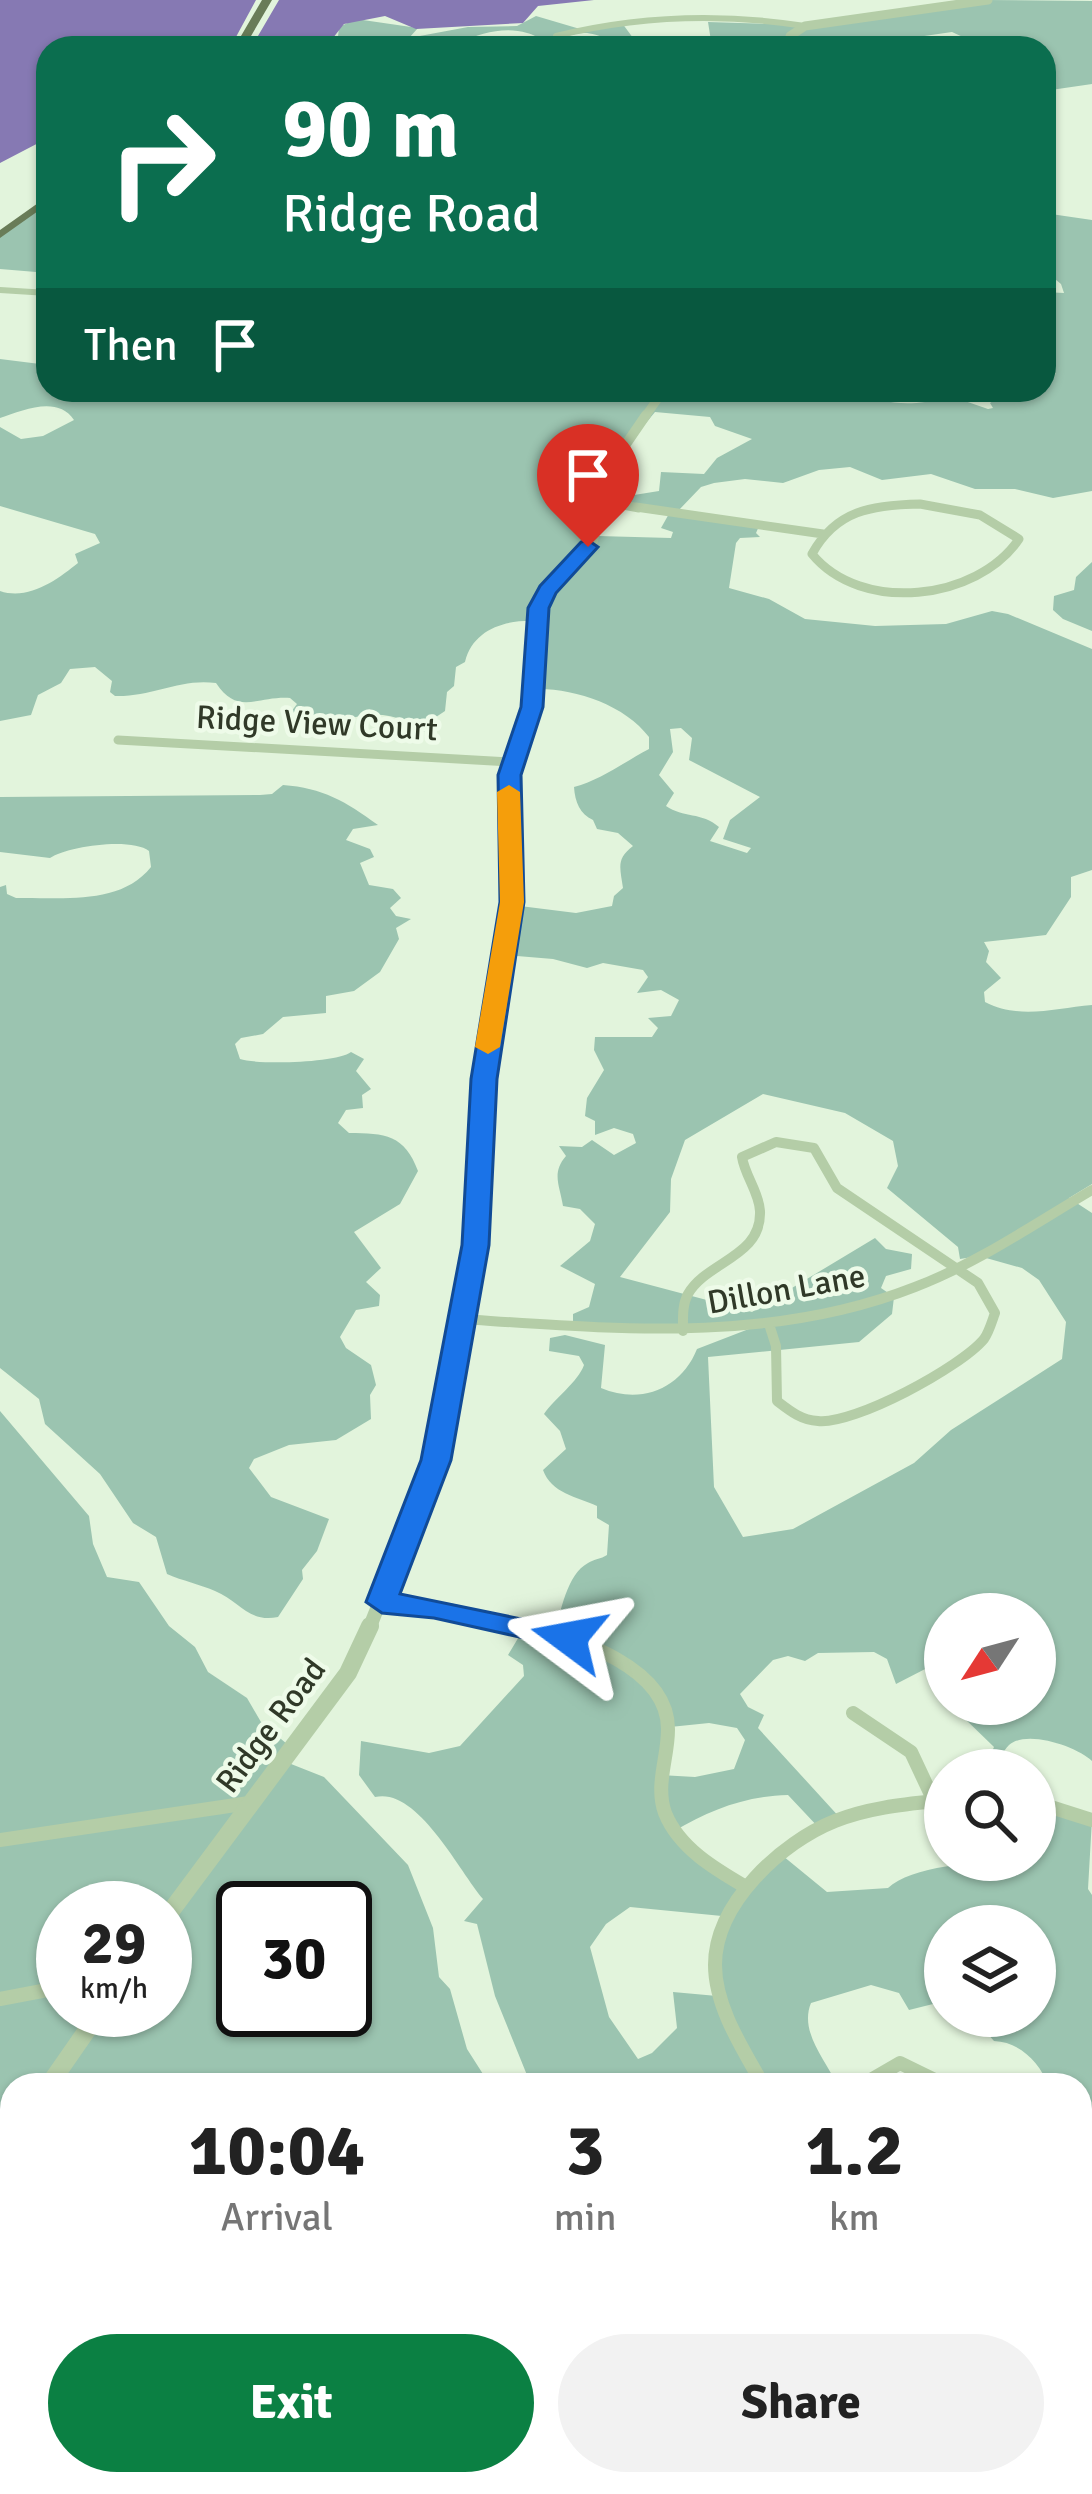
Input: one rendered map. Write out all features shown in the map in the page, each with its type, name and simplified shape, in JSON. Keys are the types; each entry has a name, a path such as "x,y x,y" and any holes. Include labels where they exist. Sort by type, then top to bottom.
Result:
{"main road":[{"path":"245,36 267,0"},
{"path":"0,235 36,208"}],"street":[{"path":"556,36 610,22 773,21 805,26 988,0"},
{"path":"790,36 805,26"},
{"path":"0,290 36,292"},
{"name":"Ridge Road","path":"192,1882 330,1702 382,1602 436,1460 481,1206 487,1052 512,902 514,855 508,800 512,762 528,728 541,600 593,542 609,469 656,402"},
{"path":"602,501 823,533"},
{"path":"900,504 975,514 1012,530 1019,539 1002,565 971,583 888,589 852,585 820,568 812,554 823,533 829,523 850,512 900,504"},
{"name":"Ridge View Court","path":"118,740 512,762"},
{"path":"683,1331 690,1290 737,1259 754,1237 760,1204 741,1163 747,1151 764,1144 796,1142 814,1148 837,1188 978,1282 992,1302 993,1324 986,1337 844,1421 805,1420 778,1401 776,1346 769,1324"},
{"name":"Dillon Lane","path":"462,1319 610,1331 769,1324 887,1297 956,1266 1092,1190"},
{"path":"382,1602 434,1608 569,1638 629,1664 656,1689 668,1716 660,1784 669,1823 702,1858 746,1887"},
{"path":"853,1713 911,1752 924,1774"},
{"path":"0,1840 249,1803"},
{"path":"756,2073 736,2036 716,1978 714,1958 725,1916 746,1887 812,1832 833,1822 924,1804"},
{"path":"1056,1809 1092,1820"},
{"path":"0,1999 36,1993"},
{"path":"57,2073 82,2037"},
{"path":"885,2073 899,2063 920,2073"}],"green space":[{"path":"987,0 1092,1 1092,84 1056,89 1056,36 961,36 952,32 710,36 708,22 807,25"},
{"path":"536,16 580,29 622,23 632,36 536,36 510,30 479,36 420,36 468,27 517,26"},
{"path":"356,19 418,28 411,36 338,36 339,27"},
{"path":"36,208 36,272 0,269 0,236"},
{"path":"1056,215 1092,220 1092,491 1053,498 1015,489 975,489 931,474 882,480 850,467 819,470 783,483 745,479 714,483 701,487 678,511 760,524 756,533 760,537 740,538 736,543 729,588 769,599 805,619 875,626 946,624 992,611 1092,649 1092,870 1071,877 1071,897 1046,935 984,942 989,951 986,962 1001,978 984,992 985,1002 1011,1010 1092,1005 1092,1184 1069,1198 1092,1213 1092,1761 1039,1739 993,1749 971,1725 1056,1725 1056,1593 924,1593 924,1670 896,1684 887,1659 874,1652 818,1653 805,1661 788,1656 773,1660 740,1694 748,1707 764,1715 758,1728 842,1820 820,1829 788,1795 772,1796 728,1806 674,1831 742,1886 783,1856 827,1892 888,1888 924,1872 924,1881 1056,1881 1056,1808 1092,1819 1088,1889 1092,1895 1092,2073 1042,2073 1028,2055 990,2037 1056,2037 1056,1905 924,1905 924,2006 909,2010 899,1993 871,1985 811,2003 808,2025 830,2073 526,2073 495,1996 477,1924 464,1921 483,1899 421,1817 391,1797 375,1797 359,1775 361,1741 429,1753 460,1746 524,1676 523,1665 508,1655 523,1630 555,1634 575,1576 588,1563 607,1555 609,1525 597,1518 597,1506 558,1489 543,1470 566,1449 560,1431 544,1414 584,1365 579,1356 549,1351 550,1338 565,1335 605,1345 601,1388 631,1395 658,1390 681,1374 697,1349 754,1327 573,1324 573,1314 589,1307 595,1284 560,1266 590,1241 595,1224 580,1209 563,1206 558,1174 566,1156 559,1146 582,1147 592,1140 614,1155 636,1143 633,1134 614,1128 595,1135 595,1121 585,1116 587,1098 604,1070 594,1050 595,1037 652,1037 658,1028 648,1018 671,1016 679,1000 661,990 637,993 648,977 643,970 603,963 587,968 505,955 512,905 576,913 612,906 623,888 622,859 633,846 618,833 597,829 579,807 574,787 649,749 649,737 613,707 566,692 536,689 538,621 504,624 476,641 465,662 456,667 445,711 427,723 424,732 407,728 406,721 394,717 370,715 314,731 316,720 291,712 297,704 290,698 240,702 216,683 115,696 110,692 112,681 95,667 70,669 61,683 38,695 31,715 0,721 0,591 22,593 42,587 78,563 75,554 100,543 95,534 0,506 0,427 21,439 43,436 74,420 50,406 0,418 0,359 36,364 36,402 968,402 988,409 993,408 992,402 1056,402 1056,293 1064,293 1056,280","holes":["655,412 710,417 715,426 752,439 717,458 704,474 661,472 659,491 634,495 628,503 670,512 661,528 673,532 671,538 598,536 616,469","681,728 692,738 689,760 760,797 730,820 723,839 751,848 747,853 710,841 719,827 713,822 666,806 674,793 659,775 673,752 670,729","763,1094 845,1113 893,1141 898,1166 887,1188 958,1247 960,1259 979,1256 1022,1268 1039,1280 1066,1322 1062,1359 951,1430 914,1463 793,1529 743,1537 714,1487 708,1357 859,1342 892,1314 894,1297 881,1288 886,1276 911,1269 912,1254 886,1249 875,1238 752,1312 620,1277 670,1212 671,1179 685,1140","709,1723 737,1728 745,1740 734,1769 695,1777 660,1775 670,1727","630,1907 722,1916 717,1996 673,1992 677,2028 652,2053 638,2059 609,2017 590,1947 606,1924"]},
{"path":"1092,562 1092,631 1053,610 1054,596 1074,590 1076,577"},
{"path":"283,785 333,797 378,825 353,829 346,840 370,849 374,857 360,863 369,885 393,889 401,898 390,908 396,916 411,919 396,928 399,939 380,972 354,991 326,996 326,1013 283,1017 263,1034 241,1038 235,1044 240,1059 297,1062 351,1052 364,1059 356,1071 371,1089 362,1095 363,1108 346,1110 338,1123 349,1133 373,1134 400,1143 418,1171 400,1204 354,1232 381,1268 366,1282 380,1295 379,1306 356,1310 340,1337 346,1348 371,1365 376,1385 370,1395 371,1419 336,1440 289,1445 254,1459 249,1468 271,1497 329,1519 317,1551 302,1570 303,1579 278,1617 268,1618 167,1574 156,1537 133,1523 100,1474 45,1424 39,1399 0,1368 0,887 6,885 7,894 16,898 89,897 123,888 151,867 149,851 129,844 84,847 50,858 0,852 0,797 260,795 272,794"},
{"path":"0,1411 89,1516 93,1544 107,1577 139,1582 169,1626 195,1647 208,1672 247,1698 261,1722 294,1750 286,1762 324,1777 408,1865 433,1928 439,1977 450,1989 467,2049 482,2073 0,2073"}],"shaded area":[{"path":"0,0 256,0 236,36 36,36 36,144 0,163"},
{"path":"279,0 594,0 538,6 523,23 416,29 385,16 344,24 334,36 258,36"}],"slow traffic":[{"path":"488,1047 512,902 509,792"}],"route":[{"path":"569,1638 434,1608 382,1602 442,1438 476,1245 484,1079 512,902 510,775 532,707 538,608 547,591 588,547"}]}
